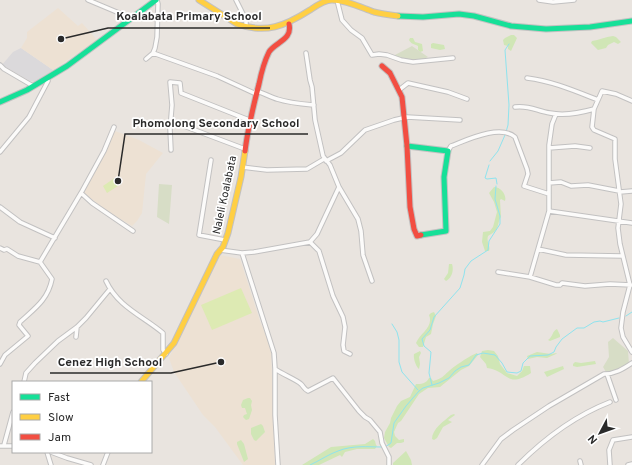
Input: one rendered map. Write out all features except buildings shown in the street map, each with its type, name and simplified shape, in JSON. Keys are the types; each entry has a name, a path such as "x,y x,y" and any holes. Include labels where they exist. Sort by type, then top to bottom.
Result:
{"street":[{"path":"88,0 131,18"},
{"path":"0,102 33,86 82,55 157,0 157,37 153,53 146,59"},
{"path":"199,0 229,21 246,27 270,29 289,24 325,2 337,0 387,15 469,15 517,27 568,29 632,21"},
{"path":"236,0 246,20 246,27"},
{"path":"337,0 342,20 351,30 362,38 372,55 387,55 413,62 453,58"},
{"path":"540,0 563,2 574,0"},
{"name":"Naleli Koalabata","path":"142,381 166,354 180,332 228,233 242,167 249,120 256,93 266,59 270,51 281,43 289,33 289,24"},
{"path":"153,53 217,76 256,93 263,93 275,99 314,105"},
{"path":"306,53 315,120 325,160 332,170 339,188 358,219 361,231 363,255 372,281"},
{"path":"0,64 4,69 33,86"},
{"path":"382,66 390,73 402,97 407,146 410,207 414,229 417,236 426,233 446,231 444,177 448,150 451,146 483,135 500,132 515,137 528,174 524,186 549,194"},
{"path":"527,78 560,85 598,100"},
{"path":"0,152 29,117 48,81"},
{"path":"171,150 170,129 172,105 170,82 180,83 181,93 249,120"},
{"path":"399,90 408,83 448,92 467,99"},
{"path":"632,101 604,90 601,93 594,109 592,121 593,129 615,139 615,159 621,204 619,222 620,244 631,285 623,312 621,328 623,337 632,352"},
{"path":"515,107 528,106 541,111 556,114 576,113 594,109"},
{"path":"530,277 549,211 549,148 552,124 556,114"},
{"path":"242,167 267,170 307,169 341,153 365,130 404,117 460,120"},
{"path":"184,126 245,149"},
{"path":"40,262 82,193 104,151 114,127"},
{"path":"407,146 448,150"},
{"path":"549,148 575,146 590,148"},
{"path":"211,160 199,235 225,240"},
{"path":"549,183 561,182 571,186 588,185 620,192 632,191"},
{"path":"220,250 242,253 276,249 310,242 317,234 339,188"},
{"path":"82,193 92,203 133,231"},
{"path":"0,207 20,222 55,238"},
{"path":"549,211 632,224"},
{"path":"310,242 318,251 333,296 343,317 346,327 343,345 344,350 350,354"},
{"path":"0,248 4,250 7,249 18,256 40,262 52,279 50,289 37,306 20,322 19,325 28,336 6,355 0,364"},
{"path":"538,249 566,255 623,256"},
{"path":"242,253 274,353 275,415 278,465"},
{"path":"498,272 530,277 560,286 562,283 585,286 610,284 631,285"},
{"path":"106,281 110,289 128,310 163,333 163,350 166,354"},
{"path":"24,381 26,373 45,352 77,327 90,314 110,289"},
{"path":"76,336 77,327"},
{"path":"482,465 501,439 513,430 549,406 604,374 618,371 632,363"},
{"path":"275,369 301,384 308,391 326,381 333,378 335,379 359,411 370,420 380,432 382,443 389,457 389,465"},
{"path":"607,374 616,400"},
{"path":"518,465 549,436 591,410 610,402"},
{"path":"2,446 12,415"},
{"path":"610,465 609,450 613,440 632,437"},
{"path":"46,453 51,465"},
{"path":"54,453 91,465"},
{"path":"103,465 108,453"},
{"path":"628,465 632,464"}],"shaded area":[{"path":"58,8 78,26 82,23 97,40 53,70 21,48 27,38 27,32"},
{"path":"21,48 53,70 35,82 30,81 2,65 13,52"},
{"path":"115,131 139,140 163,153 146,174 142,213 132,226 107,211 84,193"},
{"path":"220,255 240,259 260,321 271,349 275,465 243,465 215,427 203,415 174,372 169,358"}],"green space":[{"path":"511,35 514,35 517,38 511,51 508,49 508,46 504,45 503,40"},
{"path":"613,36 621,42 618,44 614,42 606,48 598,50 591,43 592,41"},
{"path":"410,38 413,38 415,42 422,44 423,51 420,52 418,50 418,46 409,40"},
{"path":"431,44 444,45 445,49 440,50 431,48"},
{"path":"412,46 428,57 420,60 408,60 395,56 395,55"},
{"path":"116,177 121,184 107,193 103,186"},
{"path":"159,184 172,185 169,224 157,217"},
{"path":"494,187 501,190 504,194 505,201 500,200 501,217 496,230 488,236 489,251 485,251 482,242 483,232 490,231 493,227 497,212 489,193"},
{"path":"449,264 452,264 453,271 450,278 446,281 444,279 448,273"},
{"path":"241,288 252,313 212,330 201,305"},
{"path":"434,312 436,316 431,334 426,337 423,347 419,347 416,343 430,323 429,315"},
{"path":"557,329 560,337 550,341 548,340 554,331"},
{"path":"613,338 628,351 629,364 616,371 606,372 603,367 609,357 608,342"},
{"path":"420,351 419,369 414,360 414,354"},
{"path":"482,351 494,351 498,356 500,364 507,373 517,376 522,371 524,366 530,366 531,373 523,378 512,379 500,372 487,368 486,364 480,357"},
{"path":"537,352 551,354 557,353 547,358 537,357 528,359 527,356"},
{"path":"477,353 478,355 469,366 461,370 440,387 428,388 419,394 401,421 398,423 394,432 395,436 399,440 404,439 404,442 397,443 391,448 389,447 384,438 391,418 401,401 410,397 416,384 425,383 429,378 433,381 441,378 458,364"},
{"path":"595,361 596,364 577,367 573,366 575,362 581,363"},
{"path":"563,366 564,369 547,377 544,372"},
{"path":"248,398 252,401 252,410 249,419 246,420 243,417 247,414 245,408 242,408 241,405 243,400"},
{"path":"454,414 455,415 448,420 452,422 443,427 437,438 434,440 432,439 434,432 439,426"},
{"path":"261,424 265,432 256,441 251,434 251,428"},
{"path":"373,439 377,446 375,449 357,449 345,452 342,457 340,455 319,465 302,465 331,447 365,444"},
{"path":"241,440 244,444 248,459 244,462 237,444 237,442"},
{"path":"406,451 412,465 393,465 393,463"}],"waterway":[{"path":"506,132 508,125 509,105 505,50 509,44"},
{"path":"490,161 498,151 505,135"},
{"path":"489,165 485,178 496,178 497,184"},
{"path":"432,385 429,373 431,352 424,346 422,339 430,330 434,317 460,288 465,269 471,261 488,250 489,241 500,224 500,216 495,199 496,186"},
{"path":"626,316 632,312"},
{"path":"385,447 391,443 394,423 419,391 449,378 461,367 469,365 476,355 483,353 495,355 507,372 517,373 521,371 523,363 530,356 548,355 554,352 562,339 577,328 584,328 594,322 603,322 619,318"},
{"path":"392,324 397,332 399,340 399,362 402,372 418,390"},
{"path":"310,465 344,449 382,447"}],"traffic: fast":[{"path":"0,102 27,90 67,66 156,0"},
{"path":"398,16 423,17 459,14 474,16 511,26 546,29 590,27 632,21"},
{"path":"407,146 448,151 444,177 446,231 421,235"}],"traffic: slow":[{"path":"199,0 237,24 257,28 275,27 284,24 301,16 320,4 332,0 348,2 374,12 398,16"},
{"path":"142,381 174,343 217,254 223,247 228,233 241,177 245,151"}],"traffic: jam":[{"path":"245,151 264,64 269,52 288,34 290,29 289,24"},
{"path":"382,66 390,73 402,97 407,146 410,207 414,229 417,236 421,235"}],"place":[{"name":"Koalabata Primary School","path":"61,39"},
{"name":"Phomolong Secondary School","path":"118,181"},
{"name":"Cenez High School","path":"221,362"}]}
